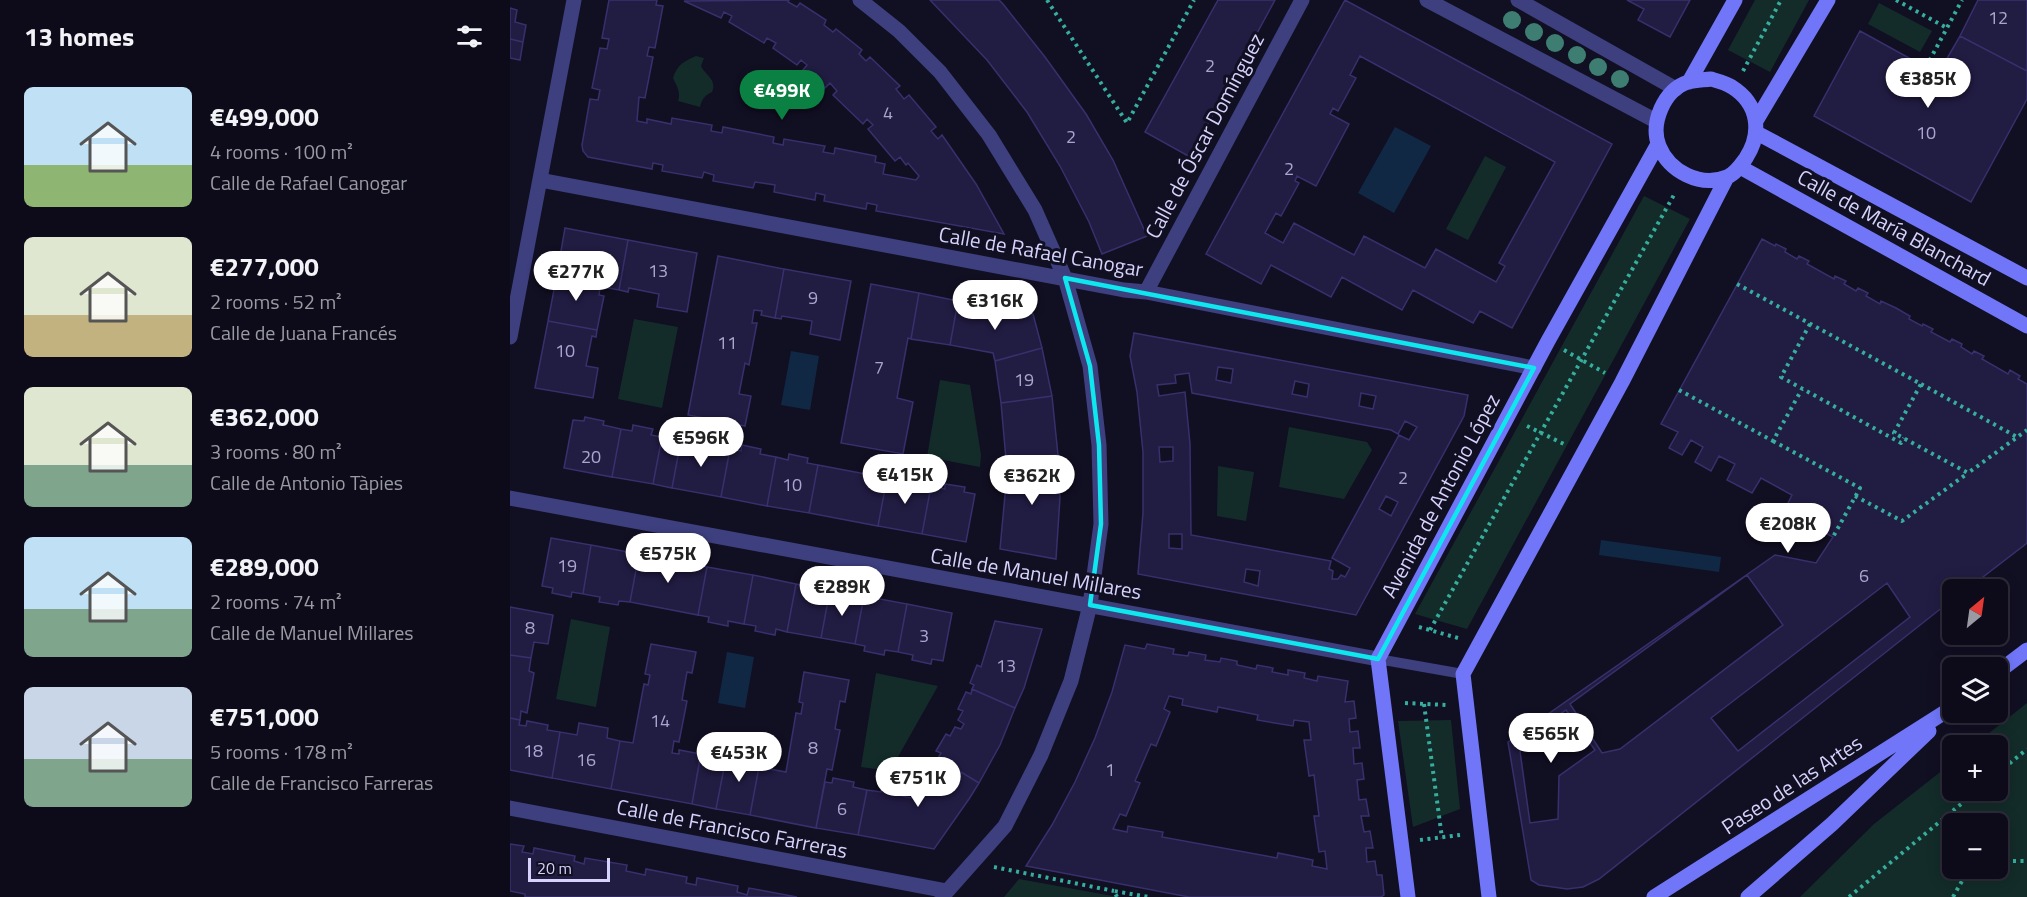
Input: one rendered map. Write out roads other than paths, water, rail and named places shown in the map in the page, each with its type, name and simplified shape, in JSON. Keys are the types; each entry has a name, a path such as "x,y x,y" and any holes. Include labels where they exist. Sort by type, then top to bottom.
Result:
{"street":[{"path":"510,337 574,0"},
{"name":"Calle de Óscar Domínguez","path":"1146,292 1302,0"},
{"path":"1427,0 1656,121"},
{"path":"1518,0 1682,85 1711,79 1731,86 1748,101 1756,127"},
{"path":"1727,177 1705,180 1685,175 1668,163 1658,144 1656,121 1663,103 1682,85 1735,0"},
{"path":"1490,897 1463,674 1622,382 1727,177 1740,167 1750,151 1756,127 1828,0"},
{"path":"869,3 940,72 989,135 1035,210 1065,278 1090,366 1099,445 1101,525 1090,605 1071,681 1041,755 1005,826 944,894"},
{"name":"Calle de María Blanchard","path":"1756,127 2027,278"},
{"name":"Avenida de Antonio López","path":"1378,659 1548,341 1658,144"},
{"name":"Calle de María Blanchard","path":"1740,167 2027,326"},
{"name":"Calle de Rafael Canogar","path":"540,180 1124,290 1146,292 1534,368"},
{"name":"Calle de Manuel Millares","path":"510,498 1378,659"},
{"path":"2008,664 2027,650"},
{"path":"1378,659 1408,897"},
{"name":"Paseo de las Artes","path":"1654,897 1942,714"},
{"name":"Paseo de las Artes","path":"1748,897 1832,824 1942,718"},
{"name":"Calle de Francisco Farreras","path":"510,808 944,894"}],"lane":[{"path":"1378,659 1463,674"}],"water":[{"path":"1395,127 1431,146 1394,213 1358,193"},
{"path":"791,351 819,356 810,410 781,405"},
{"path":"1601,540 1721,557 1719,572 1599,555"},
{"path":"727,652 754,657 745,708 718,703"}]}
